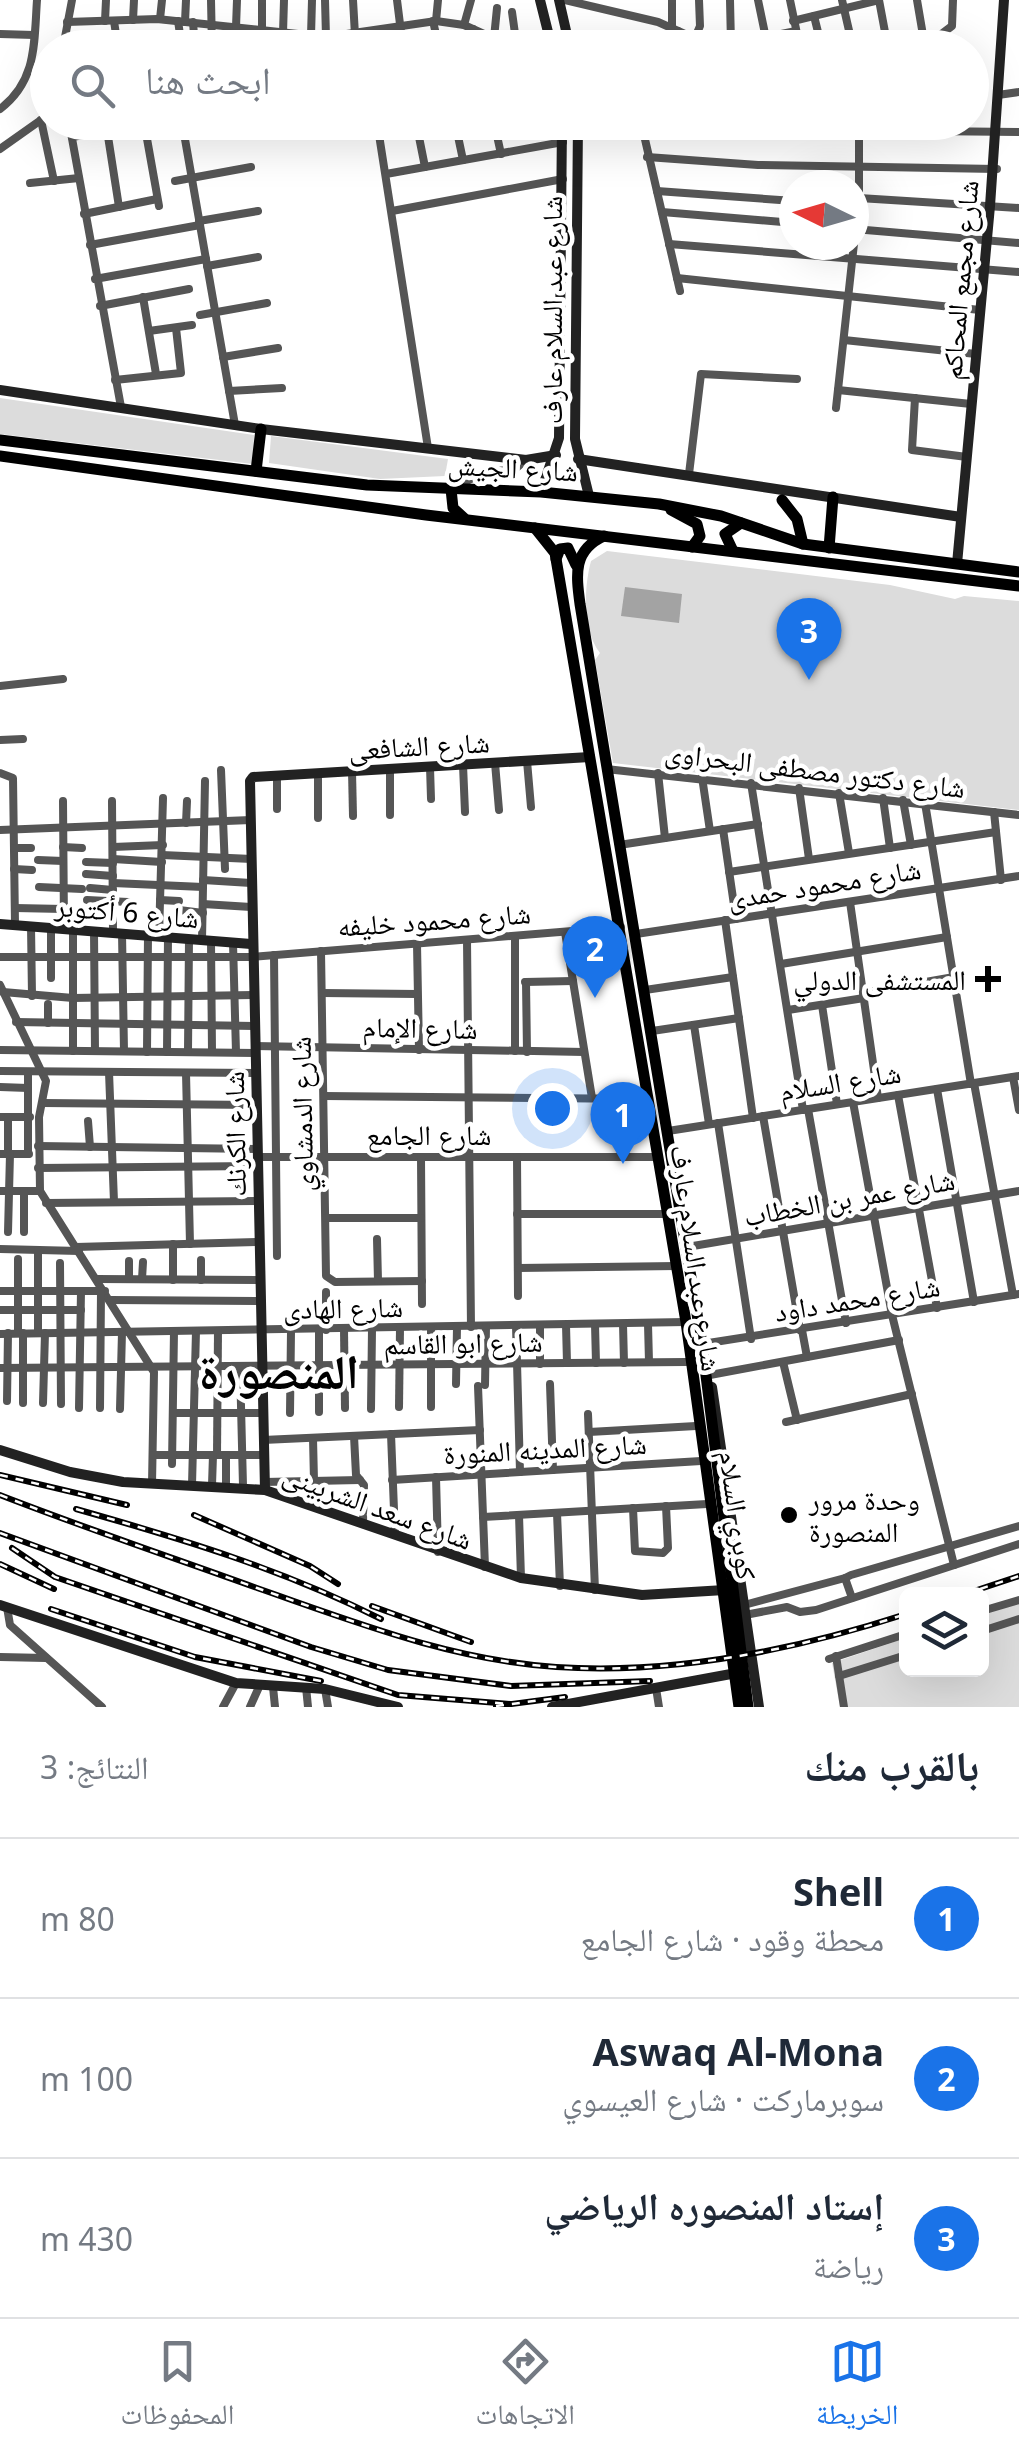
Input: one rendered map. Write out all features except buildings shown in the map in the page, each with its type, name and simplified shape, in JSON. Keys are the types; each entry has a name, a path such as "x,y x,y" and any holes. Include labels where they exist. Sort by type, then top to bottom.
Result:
{"main road":[{"path":"256,472 261,428"},
{"name":"شارع الجيش","path":"0,440 367,485 541,492 659,504 742,523 803,544 1019,572"},
{"path":"60,464 62,447"},
{"name":"شارع الجيش","path":"0,456 469,520 1019,586"},
{"path":"451,489 452,508 469,520"},
{"path":"828,548 833,497"},
{"path":"782,500 797,519 803,544"},
{"path":"659,504 696,524 700,536 692,547"},
{"path":"733,552 725,534 742,523"},
{"name":"شارع عبد السلام عارف","path":"536,528 552,546 556,559 686,1326"},
{"path":"577,569 586,546 604,536"},
{"path":"556,559 560,550 568,548 577,569"},
{"name":"شارع عبد السلام عارف","path":"577,569 605,769 646,990 702,1344"},
{"name":"كوبري السلام","path":"686,1326 748,1707"},
{"name":"كوبري السلام","path":"702,1344 700,1403 736,1703"}],"street":[{"path":"34,30 37,0"},
{"path":"66,30 72,0"},
{"path":"106,0 113,30"},
{"path":"134,0 134,20"},
{"path":"158,30 162,0"},
{"path":"184,30 186,0"},
{"path":"210,30 211,0"},
{"path":"235,30 237,0"},
{"path":"67,22 158,19 262,30 262,0"},
{"path":"283,30 284,0"},
{"path":"311,30 312,0"},
{"path":"325,0 326,30"},
{"path":"354,0 358,30"},
{"path":"397,0 399,30"},
{"path":"436,30 438,0"},
{"path":"469,30 471,0"},
{"path":"548,30 542,0 675,29 672,0"},
{"path":"698,30 699,0"},
{"path":"730,0 735,30"},
{"path":"758,0 764,30"},
{"path":"790,0 796,30"},
{"path":"788,30 843,4 879,0 885,30"},
{"path":"917,0 923,30"},
{"path":"947,30 952,26 953,0"},
{"name":"شارع مجمع المحاكم","path":"957,564 994,169 1004,0"},
{"path":"563,2 567,30"},
{"path":"843,4 849,30"},
{"path":"495,30 497,8"},
{"path":"512,12 514,30"},
{"path":"814,16 818,30"},
{"path":"381,30 435,21 475,30"},
{"path":"185,22 188,30"},
{"path":"0,34 30,35"},
{"path":"0,109 23,88 30,65"},
{"path":"998,95 1019,92"},
{"path":"0,150 30,128"},
{"path":"989,131 1019,132"},
{"path":"47,140 54,181"},
{"path":"73,140 121,406"},
{"path":"109,140 119,206"},
{"path":"84,214 158,202 147,140"},
{"path":"185,140 235,424"},
{"path":"380,140 428,448"},
{"path":"419,140 424,167"},
{"path":"459,140 464,160"},
{"path":"498,140 501,154"},
{"name":"شارع عبد السلام عارف","path":"577,140 578,460 589,496"},
{"path":"644,140 680,291"},
{"path":"858,168 859,140"},
{"path":"386,174 564,142"},
{"name":"شارع عبد السلام عارف","path":"541,492 556,454 564,142"},
{"path":"647,158 858,168 994,169"},
{"path":"175,181 252,168"},
{"path":"30,183 79,178"},
{"path":"392,211 563,182 576,185"},
{"path":"657,191 779,200"},
{"path":"869,203 1019,208"},
{"path":"90,245 258,212"},
{"path":"662,212 779,223"},
{"path":"869,230 1019,243"},
{"path":"669,244 779,252"},
{"path":"95,279 258,257"},
{"path":"869,259 1019,272"},
{"path":"836,408 852,260"},
{"path":"677,278 980,310"},
{"path":"562,281 575,281"},
{"path":"100,306 189,289"},
{"path":"143,297 156,374"},
{"path":"200,315 268,304"},
{"path":"149,331 192,325"},
{"path":"115,380 179,374 182,370 176,328"},
{"path":"844,340 976,354"},
{"path":"223,356 278,348"},
{"path":"561,350 576,350"},
{"path":"689,474 701,374 797,379"},
{"path":"229,392 282,388"},
{"path":"0,390 261,428 526,460 556,454"},
{"path":"838,390 972,404"},
{"path":"915,398 912,450 966,457"},
{"path":"451,489 486,471 514,470 526,460"},
{"path":"578,460 961,517"},
{"path":"0,686 63,679"},
{"path":"0,740 23,739"},
{"name":"شارع الشافعى","path":"251,778 590,757"},
{"path":"527,761 530,807"},
{"path":"495,763 498,810"},
{"path":"464,765 466,812"},
{"path":"430,767 431,800"},
{"path":"390,769 390,815"},
{"name":"شارع دكتور مصطفى البحراوى","path":"605,769 702,776 1019,815"},
{"path":"221,770 224,870"},
{"path":"352,771 353,816"},
{"path":"658,772 665,838"},
{"path":"0,773 13,775 14,924"},
{"path":"318,773 318,818"},
{"path":"277,776 277,809"},
{"path":"702,776 710,831"},
{"name":"شارع الكرنك","path":"251,778 251,957 265,1486"},
{"path":"205,782 203,908 211,957 212,1052"},
{"path":"751,782 846,1323"},
{"path":"799,788 809,860"},
{"path":"839,793 849,854"},
{"path":"148,1052 148,957 158,936 163,798"},
{"path":"883,798 890,848"},
{"path":"903,800 911,844"},
{"path":"63,801 64,909 73,957 74,1051"},
{"path":"112,801 113,902 123,957 124,1052"},
{"path":"186,823 187,801"},
{"path":"925,803 972,1083 1016,1295"},
{"path":"0,808 14,807"},
{"path":"994,812 1000,880"},
{"path":"0,830 251,820"},
{"path":"620,845 758,824"},
{"path":"723,829 736,919"},
{"path":"730,872 996,832"},
{"path":"113,846 163,845"},
{"path":"14,848 31,848"},
{"path":"63,848 82,848"},
{"path":"64,876 113,861 252,859"},
{"path":"38,860 64,862 113,883"},
{"path":"14,870 32,870"},
{"name":"شارع محمود حمدى","path":"636,934 1019,876"},
{"path":"40,888 86,889 113,883 252,883"},
{"path":"87,900 128,902"},
{"path":"160,900 203,908 251,907"},
{"path":"850,902 878,1098"},
{"path":"14,908 64,909"},
{"path":"725,920 739,1018 806,1357"},
{"name":"شارع 6 أكتوبر","path":"0,924 251,944"},
{"path":"31,926 32,996"},
{"path":"51,927 51,978"},
{"name":"شارع محمود خليفه","path":"0,957 251,957 620,927"},
{"path":"94,931 95,1051"},
{"path":"565,932 592,1098"},
{"path":"158,936 168,957 168,1052"},
{"path":"514,936 515,1051"},
{"path":"781,964 947,937"},
{"path":"188,1052 189,939"},
{"path":"467,940 472,1327"},
{"path":"233,943 236,1052"},
{"path":"417,944 418,1050"},
{"name":"شارع الدمشاوي","path":"321,951 326,1276 335,1282 378,1281"},
{"path":"274,955 277,1256"},
{"path":"646,990 733,977"},
{"path":"788,1010 954,977"},
{"path":"515,982 573,981"},
{"path":"526,982 527,1052"},
{"path":"2,993 73,998 252,995"},
{"path":"2,993 43,1072 46,1089 35,1152"},
{"path":"322,993 418,994"},
{"path":"48,1004 48,1023"},
{"path":"822,1004 838,1104"},
{"path":"652,1030 739,1018"},
{"path":"0,1020 254,1026"},
{"path":"694,1024 736,1239 750,1338"},
{"name":"شارع الإمام","path":"0,1050 236,1052 323,1047 584,1052"},
{"path":"0,1072 256,1074"},
{"path":"28,1072 28,1118 40,1191 111,1300 126,1332 153,1367 152,1484"},
{"path":"109,1072 114,1202"},
{"path":"186,1073 190,1244"},
{"path":"1016,1076 1019,1110"},
{"name":"شارع السلام","path":"668,1131 1016,1076"},
{"path":"0,1087 28,1088"},
{"path":"937,1089 974,1302"},
{"path":"898,1095 937,1308"},
{"path":"324,1096 648,1099"},
{"path":"852,1102 892,1315 954,1565"},
{"path":"43,1103 257,1105"},
{"path":"8,1232 4,1117 39,1117"},
{"path":"88,1121 90,1147"},
{"path":"6,1154 112,1147 188,1148 259,1157"},
{"path":"38,1168 188,1167 259,1157"},
{"name":"شارع الجامع","path":"259,1157 658,1157"},
{"path":"421,1157 422,1304"},
{"path":"517,1158 518,1296"},
{"path":"4,1191 40,1191"},
{"name":"شارع عمر بن الخطاب","path":"687,1247 1019,1191"},
{"path":"24,1192 24,1232"},
{"path":"46,1204 258,1201"},
{"path":"518,1214 668,1214"},
{"path":"326,1218 422,1218"},
{"path":"377,1240 378,1281 422,1281"},
{"path":"0,1249 259,1242"},
{"path":"172,1244 172,1280"},
{"path":"38,1250 43,1403"},
{"path":"8,1401 4,1368 18,1310 18,1259"},
{"path":"201,1260 201,1280"},
{"path":"128,1279 129,1261"},
{"path":"142,1279 143,1262"},
{"path":"60,1263 60,1404"},
{"path":"518,1268 677,1266"},
{"path":"97,1279 259,1280"},
{"path":"0,1291 103,1291"},
{"path":"78,1408 81,1291"},
{"path":"100,1408 103,1291"},
{"path":"319,1412 326,1292"},
{"name":"شارع محمد داود","path":"702,1344 1016,1295"},
{"path":"111,1300 260,1301"},
{"path":"0,1310 81,1310"},
{"path":"596,1324 596,1363"},
{"path":"623,1324 624,1362"},
{"path":"648,1324 648,1362"},
{"path":"566,1325 567,1364"},
{"path":"485,1568 480,1430 486,1326"},
{"path":"516,1326 520,1472"},
{"path":"540,1326 540,1364"},
{"name":"شارع عبد السلام عارف","path":"686,1326 686,1362 700,1403 696,1426 736,1703"},
{"name":"شارع الهادى","path":"12,1333 686,1326"},
{"path":"456,1327 456,1384"},
{"path":"399,1407 400,1328"},
{"path":"431,1407 432,1328"},
{"path":"344,1329 345,1408"},
{"path":"371,1408 372,1329"},
{"path":"290,1413 291,1330"},
{"path":"172,1460 174,1331"},
{"path":"192,1485 196,1331"},
{"path":"212,1485 218,1455 218,1331"},
{"path":"120,1409 126,1332"},
{"path":"12,1333 23,1368 22,1404"},
{"path":"710,1375 898,1340"},
{"name":"شارع عبد السلام عارف","path":"702,1344 717,1409 760,1707"},
{"name":"شارع ابو القاسم","path":"4,1368 686,1362"},
{"path":"783,1362 797,1420"},
{"path":"240,1366 243,1486"},
{"path":"550,1384 553,1470"},
{"path":"786,1422 912,1394"},
{"path":"700,1403 717,1409"},
{"path":"173,1413 262,1414"},
{"path":"588,1414 595,1590"},
{"path":"589,1432 696,1426"},
{"path":"263,1440 480,1430"},
{"path":"390,1434 395,1536"},
{"path":"354,1436 364,1485 363,1522"},
{"path":"314,1438 314,1481"},
{"name":"شارع سعد الشربينى","path":"0,1450 70,1472 152,1484 265,1486 485,1568 560,1586 642,1595 742,1589"},
{"path":"152,1455 172,1460 193,1455 264,1456"},
{"path":"218,1455 226,1485"},
{"name":"شارع المدينه المنورة","path":"392,1480 701,1461"},
{"path":"436,1477 438,1552"},
{"path":"265,1486 360,1480"},
{"path":"483,1517 707,1504"},
{"path":"633,1508 634,1550 663,1553 668,1548 666,1506"},
{"path":"558,1513 560,1586"},
{"path":"519,1515 521,1578"},
{"path":"745,1610 1019,1526"},
{"path":"745,1610 787,1608 808,1612 1019,1544"},
{"path":"846,1578 852,1598"},
{"path":"989,1609 1019,1600"},
{"path":"4,1606 10,1625 102,1707"},
{"path":"4,1606 236,1683 325,1689 398,1707"},
{"path":"989,1629 1019,1619"},
{"path":"844,1707 840,1676 832,1658 899,1636"},
{"path":"0,1657 46,1658"},
{"path":"840,1676 899,1658"},
{"path":"552,1707 730,1674"},
{"path":"223,1707 236,1683"},
{"path":"250,1707 259,1687"},
{"path":"306,1687 308,1707"},
{"path":"273,1688 276,1707"},
{"path":"656,1688 659,1707"},
{"path":"325,1689 328,1707"},
{"path":"736,1703 757,1691"}],"shaded area":[{"path":"0,398 254,435 253,464 0,434"},
{"path":"271,436 448,459 445,476 380,479 269,463"},
{"path":"607,551 890,585 955,599 964,596 1019,601 1019,810 613,763 595,660 600,653 590,633 586,608 591,561"},
{"path":"625,587 682,594 679,623 621,616"},
{"path":"1019,1599 1019,1707 840,1707 832,1663 899,1640 899,1677 989,1677 989,1610"}],"railway":[{"path":"0,1475 127,1505"},
{"path":"0,1495 367,1626 441,1648 517,1663 600,1668 689,1663 778,1649 899,1616"},
{"path":"76,1509 269,1570 381,1619"},
{"path":"194,1515 310,1566 338,1584"},
{"path":"0,1533 311,1647 388,1670 511,1686 650,1681"},
{"path":"12,1548 55,1577 398,1695 510,1704"},
{"path":"0,1564 54,1589"},
{"path":"986,1587 1019,1576"},
{"path":"372,1606 471,1642"},
{"path":"51,1609 195,1657 321,1681"},
{"path":"496,1706 565,1697"}],"place":[{"name":"إستاد المنصوره الرياضي","path":"809,680"},
{"name":"المستشفى الدولي","path":"988,979"},
{"name":"Aswaq Al-Mona","path":"595,998"},
{"name":"Shell","path":"623,1164"},
{"name":"وحدة مرور المنصورة","path":"789,1515"}],"district":[{"name":"المنصورة","path":"279,1370"}]}
